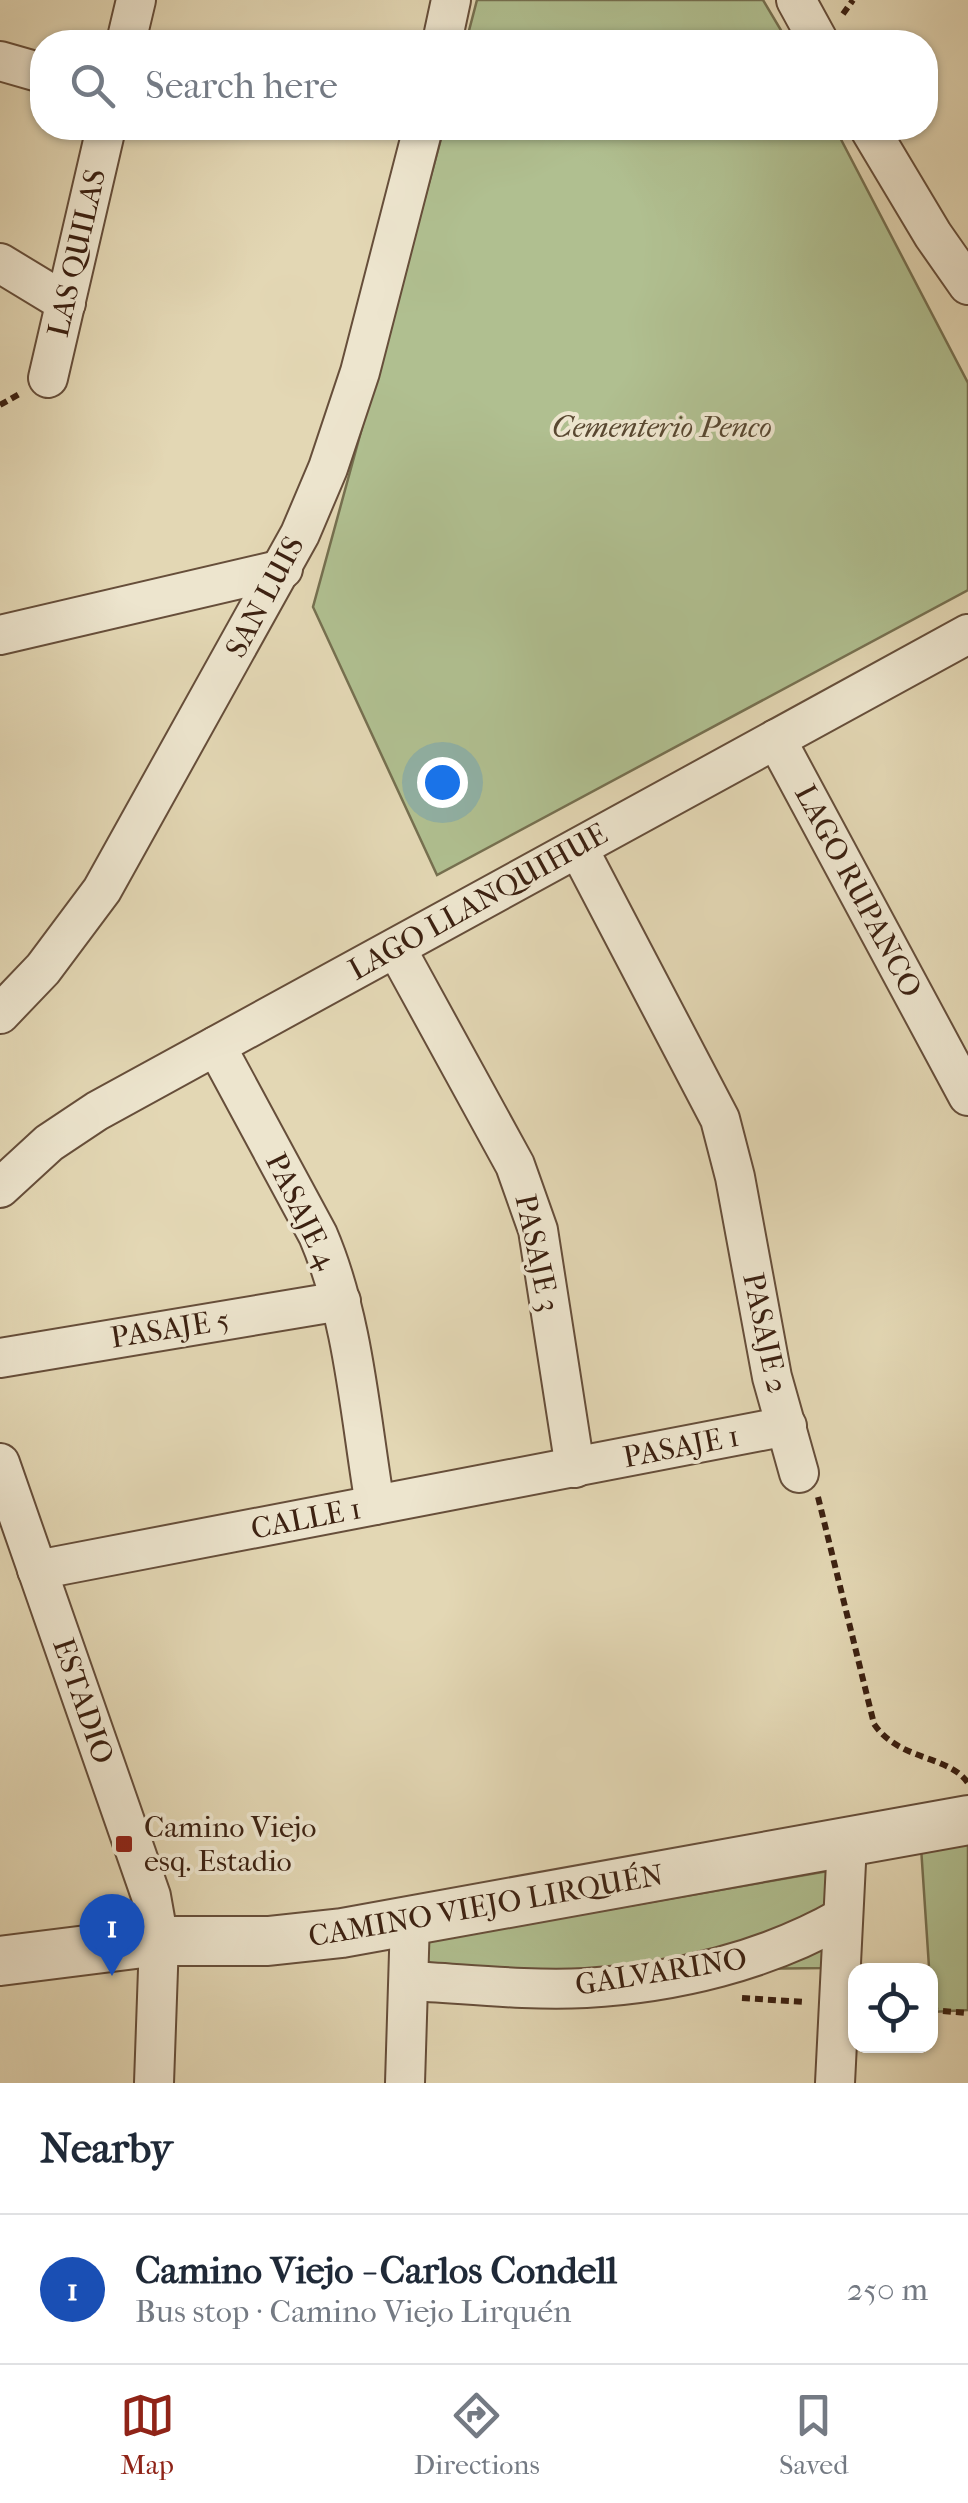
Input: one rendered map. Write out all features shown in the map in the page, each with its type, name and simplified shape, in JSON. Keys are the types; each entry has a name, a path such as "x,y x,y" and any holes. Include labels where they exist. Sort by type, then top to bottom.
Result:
{"street":[{"path":"129,30 136,0"},
{"path":"445,30 451,0"},
{"path":"796,0 813,30"},
{"path":"0,61 30,70"},
{"name":"LAS QUILAS","path":"48,378 103,140"},
{"name":"SAN LUIS","path":"0,1014 43,969 102,890 283,569 328,468 360,372 420,140"},
{"path":"877,140 933,235 968,285"},
{"path":"0,263 66,304"},
{"path":"0,636 283,569"},
{"name":"LAGO LLANQUIHUE","path":"0,1188 73,1126 968,634"},
{"name":"LAGO RUPANCO","path":"776,739 968,1096"},
{"name":"PASAJE 2","path":"578,848 720,1118 735,1177 772,1377 800,1472"},
{"name":"PASAJE 3","path":"396,948 516,1164 529,1198 538,1230 576,1468"},
{"name":"PASAJE 4","path":"216,1046 318,1235 341,1300 375,1506"},
{"name":"PASAJE 5","path":"0,1358 341,1300"},
{"name":"PASAJE 1","path":"576,1468 787,1426"},
{"name":"ESTADIO","path":"0,1463 151,1896 159,1941 154,2083"},
{"name":"CALLE 1","path":"37,1570 576,1468"},
{"name":"CAMINO VIEJO LIRQUÉN","path":"0,1960 159,1941 268,1942 968,1820"},
{"path":"835,2083 846,1842"},
{"name":"GALVARINO","path":"410,1982 585,1988 630,1983 758,1957 843,1917"},
{"path":"406,2083 410,1920"}],"path":[{"path":"800,1472 816,1492 874,1724 888,1742 957,1772 968,1784"},
{"path":"938,2010 968,2012"}],"green space":[{"path":"477,0 763,0 781,30 469,30"},
{"name":"Cementerio Penco","path":"441,140 841,140 968,383 968,590 437,875 313,607"},
{"path":"968,1844 968,2010 938,2012 938,1963 929,1963 921,1847"},
{"path":"834,1870 825,1968 424,1973 422,1942"}],"place":[{"name":"Camino Viejo esq. Estadio","path":"124,1844"},
{"name":"Camino Viejo - Carlos Condell","path":"112,1976"}]}
